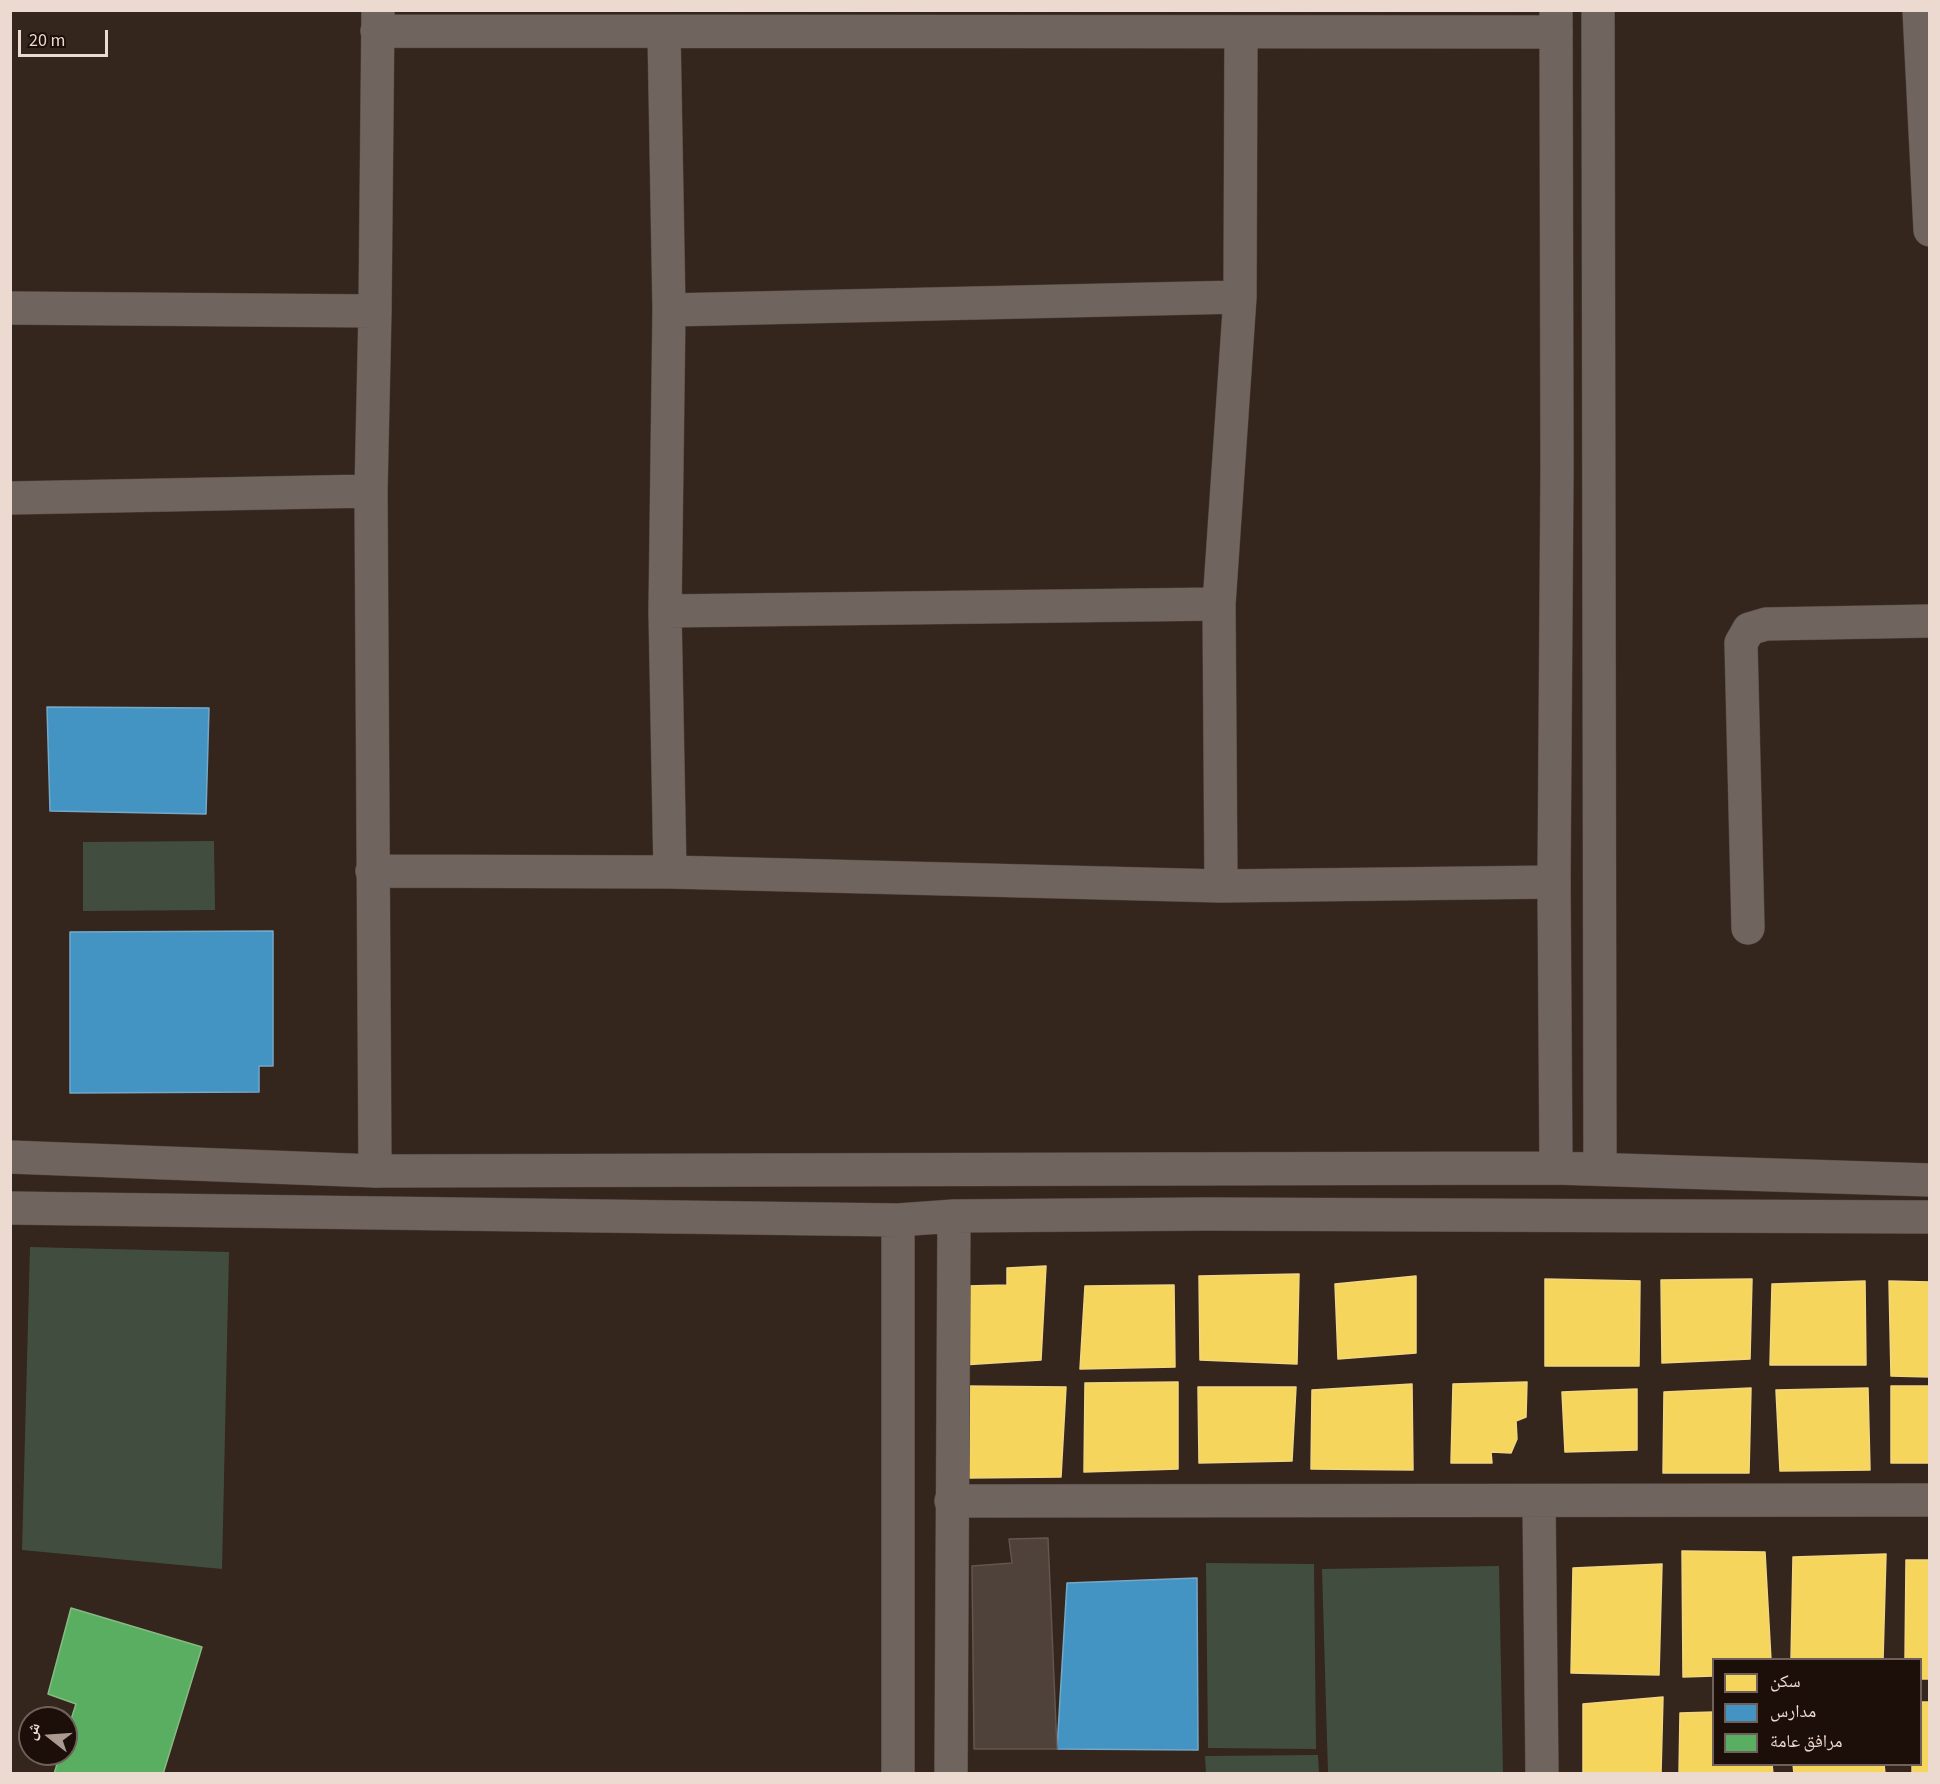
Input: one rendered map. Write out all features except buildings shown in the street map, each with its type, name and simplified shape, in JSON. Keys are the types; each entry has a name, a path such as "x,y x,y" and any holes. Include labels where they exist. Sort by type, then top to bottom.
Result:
{"street":[{"path":"1598,10 1600,1169"},
{"path":"1919,10 1925,55 1929,230"},
{"path":"375,1171 371,491 377,21 664,32 1241,32 1556,21 1557,470 1554,882 1556,1168"},
{"path":"664,32 669,310 665,611 670,872"},
{"path":"1221,886 1219,604 1240,297 1241,32"},
{"path":"669,310 1240,297"},
{"path":"10,308 375,311"},
{"path":"1557,470 1599,468"},
{"path":"10,498 371,491"},
{"path":"665,611 1219,604"},
{"path":"1748,928 1740,643 1749,629 1766,624 1929,621"},
{"path":"372,871 670,872 1221,886 1554,882"},
{"path":"10,1157 375,1171 1556,1168 1929,1180"},
{"path":"1206,1169 1206,1214"},
{"path":"10,1208 898,1220 954,1216 1206,1214 1929,1217"},
{"path":"951,1773 954,1216"},
{"path":"898,1220 898,1773"},
{"path":"951,1501 1929,1500"},
{"path":"1539,1502 1542,1773"}],"green space":[{"path":"214,841 215,910 83,911 83,842"},
{"path":"30,1247 229,1252 222,1569 22,1550"},
{"path":"1206,1563 1314,1564 1316,1749 1208,1748"},
{"path":"1499,1566 1503,1773 1328,1773 1322,1569"},
{"path":"1318,1755 1319,1773 1206,1773 1205,1756"}]}
